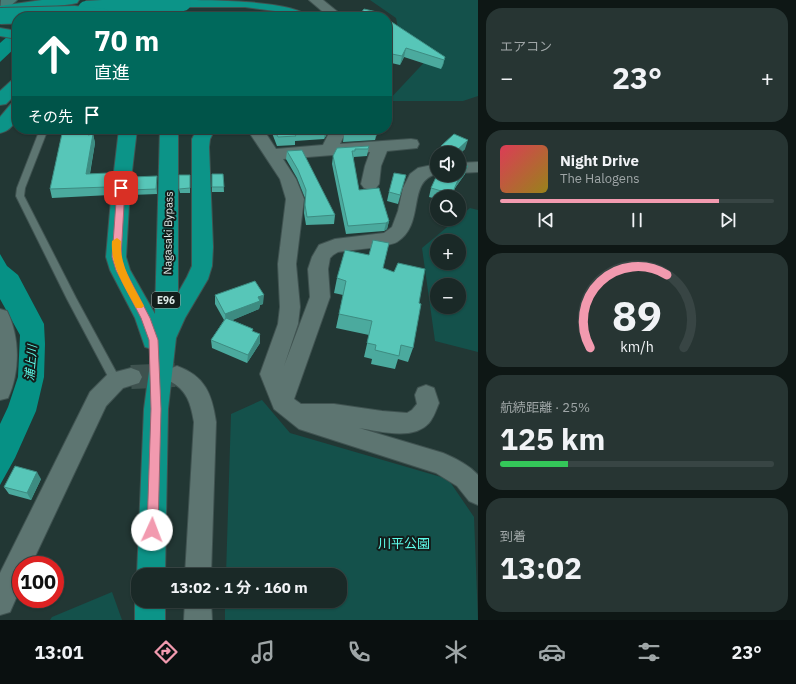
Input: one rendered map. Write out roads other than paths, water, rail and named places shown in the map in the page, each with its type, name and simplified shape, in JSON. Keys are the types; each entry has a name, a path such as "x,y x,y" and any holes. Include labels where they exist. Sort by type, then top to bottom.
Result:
{"highway":[{"path":"0,10 72,0"},
{"path":"82,12 93,0"},
{"path":"88,12 98,0"},
{"path":"97,12 108,0"},
{"path":"162,0 163,12"},
{"path":"0,10 168,0 168,12"},
{"path":"48,12 180,1 222,0 261,2 282,7 294,12"},
{"path":"280,0 302,8 307,12"},
{"path":"179,12 180,1"},
{"path":"0,16 12,15"},
{"path":"0,16 12,16"},
{"path":"0,32 12,34"},
{"path":"0,93 12,82"},
{"path":"0,100 12,89"},
{"path":"0,128 12,114"},
{"path":"127,134 116,257 120,270 159,340 198,279 202,266 203,247 200,147 204,134"},
{"name":"Nagasaki Bypass","path":"158,134 153,260 159,340"},
{"name":"Nagasaki Bypass","path":"151,568 159,340 168,259 169,134"},
{"path":"150,608 150,620"}],"street":[{"path":"0,10 10,0"},
{"path":"315,0 331,12"},
{"path":"258,134 288,179 295,199 288,251 290,307 288,324 271,374 289,408 307,422 443,464 465,478 478,493"},
{"path":"329,150 336,134"},
{"path":"272,154 411,144"},
{"path":"370,184 381,146"},
{"path":"466,168 478,167"},
{"path":"289,408 320,297 318,269 321,257 326,250 335,246 390,238 400,229 405,220 411,186 414,180 426,171 430,170"},
{"path":"0,317 6,344 4,382 0,392"},
{"path":"177,375 184,377 193,386 203,406 205,422 198,568"},
{"path":"0,602 95,404 104,392 124,379"},
{"path":"289,408 382,421 410,423 420,417 425,410 428,403 426,395"},
{"path":"198,608 198,620"}],"lane":[{"path":"42,134 21,188 20,196 72,299 124,379"}],"water":[{"path":"12,32 12,51 0,62 0,43"},
{"name":"浦上川","path":"0,254 7,266 18,275 44,324 45,344 44,377 36,411 15,458 0,485 0,424 8,407 18,377 20,335 0,299"}],"tunnel":[{"path":"131,377 175,375"}],"park label":[{"name":"川平公園","path":"404,543"}]}
